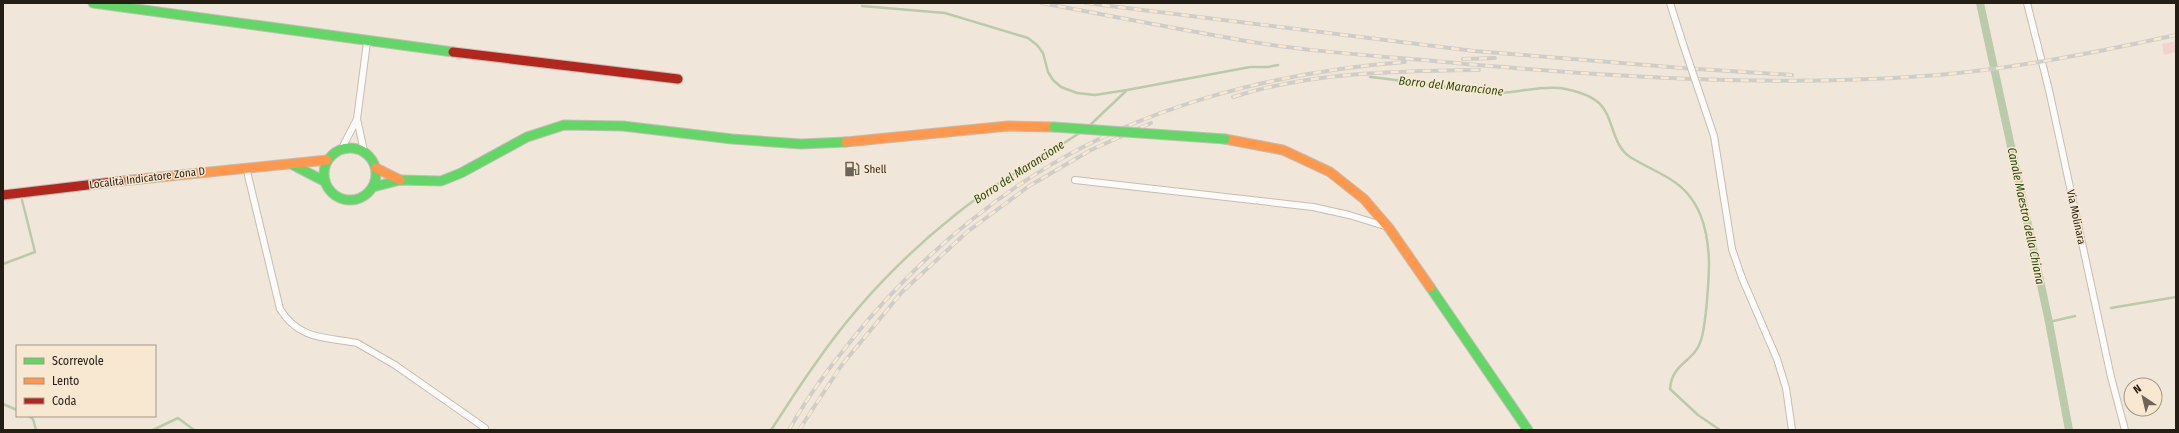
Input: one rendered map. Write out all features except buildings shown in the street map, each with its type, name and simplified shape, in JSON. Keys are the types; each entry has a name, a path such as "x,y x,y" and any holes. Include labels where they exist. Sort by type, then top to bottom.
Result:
{"main road":[{"path":"93,3 367,42 678,79"},
{"path":"373,187 400,180 442,181 462,173 527,137 564,125 623,126 732,139 801,144 864,140 1008,126 1054,127 1225,140 1283,150 1330,172 1364,199 1389,228 1528,430"},
{"path":"352,147 364,151 370,156 376,168 376,178 373,187 367,195 356,200 343,200 331,193 324,181 323,171 327,160 332,154 342,148 352,147"},
{"name":"Località Indicatore Zona D","path":"3,195 246,166 312,163 327,160"},
{"path":"292,164 324,181"},
{"path":"376,168 400,180"}],"street":[{"path":"1670,3 1714,136 1732,249 1742,278 1777,359 1786,388 1792,430"},
{"name":"Via Molinara","path":"2027,3 2049,90 2109,370 2125,430"},
{"path":"364,151 357,119 367,42"},
{"path":"342,148 357,119"},
{"path":"246,166 280,309 288,322 303,333 357,342 365,346 395,364 485,428"},
{"path":"1075,180 1313,207 1349,215 1389,228"}],"shaded area":[{"path":"2176,41 2176,52 2164,55 2162,44"}],"waterway":[{"name":"Canale Maestro della Chiana","path":"1980,3 2049,322 2069,430"},
{"path":"862,6 945,13 1028,38 1037,45 1043,53 1048,72 1053,80 1061,87 1077,93 1095,95 1250,67 1268,67 1278,65"},
{"name":"Borro del Marancione","path":"1370,77 1494,93 1560,88 1575,91 1599,103 1608,116 1619,145 1624,152 1680,186 1689,195 1700,215 1707,238 1709,262 1707,302 1703,333 1694,353 1679,367 1675,373 1670,389 1698,415 1720,430"},
{"name":"Borro del Marancione","path":"1088,127 1127,90"},
{"name":"Borro del Marancione","path":"771,430 802,383 844,325 878,286 897,267 935,232 970,203 1081,132"},
{"path":"3,264 35,252 22,200"},
{"path":"2111,308 2176,297"},
{"path":"2049,322 2075,316"},
{"path":"3,404 16,410"},
{"path":"30,417 33,419 36,430"},
{"path":"153,430 178,418 194,430"}],"railway":[{"path":"1042,3 1246,41 1296,48 1568,72 1754,81 1877,79 1968,72 2058,59 2176,35"},
{"path":"1086,3 1474,51 1682,68 1792,75"},
{"path":"1463,59 1495,58"},
{"path":"789,430 826,373 868,320 891,294 916,269 969,222 997,200 1056,162 1087,145 1124,128 1162,112 1202,99 1242,88 1324,71 1405,62"},
{"path":"1233,97 1293,82 1354,74 1479,70"},
{"path":"799,430 841,366 902,292 967,232 1029,186 1091,150 1151,123"}],"traffic: fast":[{"path":"93,3 453,52"},
{"path":"373,187 400,180 441,181 461,173 527,137 564,125 623,126 732,139 801,144 846,142"},
{"path":"1054,127 1225,139"},
{"path":"345,148 355,148 369,155 376,169 376,174 376,179 369,193 355,200 345,200 335,196 328,189 324,179 324,169 328,159 335,152 345,148"},
{"path":"293,165 324,181"},
{"path":"1430,287 1528,430"}],"traffic: slow":[{"path":"846,142 1008,126 1054,127"},
{"path":"1225,139 1283,150 1330,172 1364,199 1389,228 1430,287"},
{"path":"121,181 327,160"},
{"path":"376,168 400,180"}],"traffic: jam":[{"path":"453,52 678,79"},
{"path":"3,195 121,181"}],"place":[{"name":"Shell","path":"852,169"}]}
